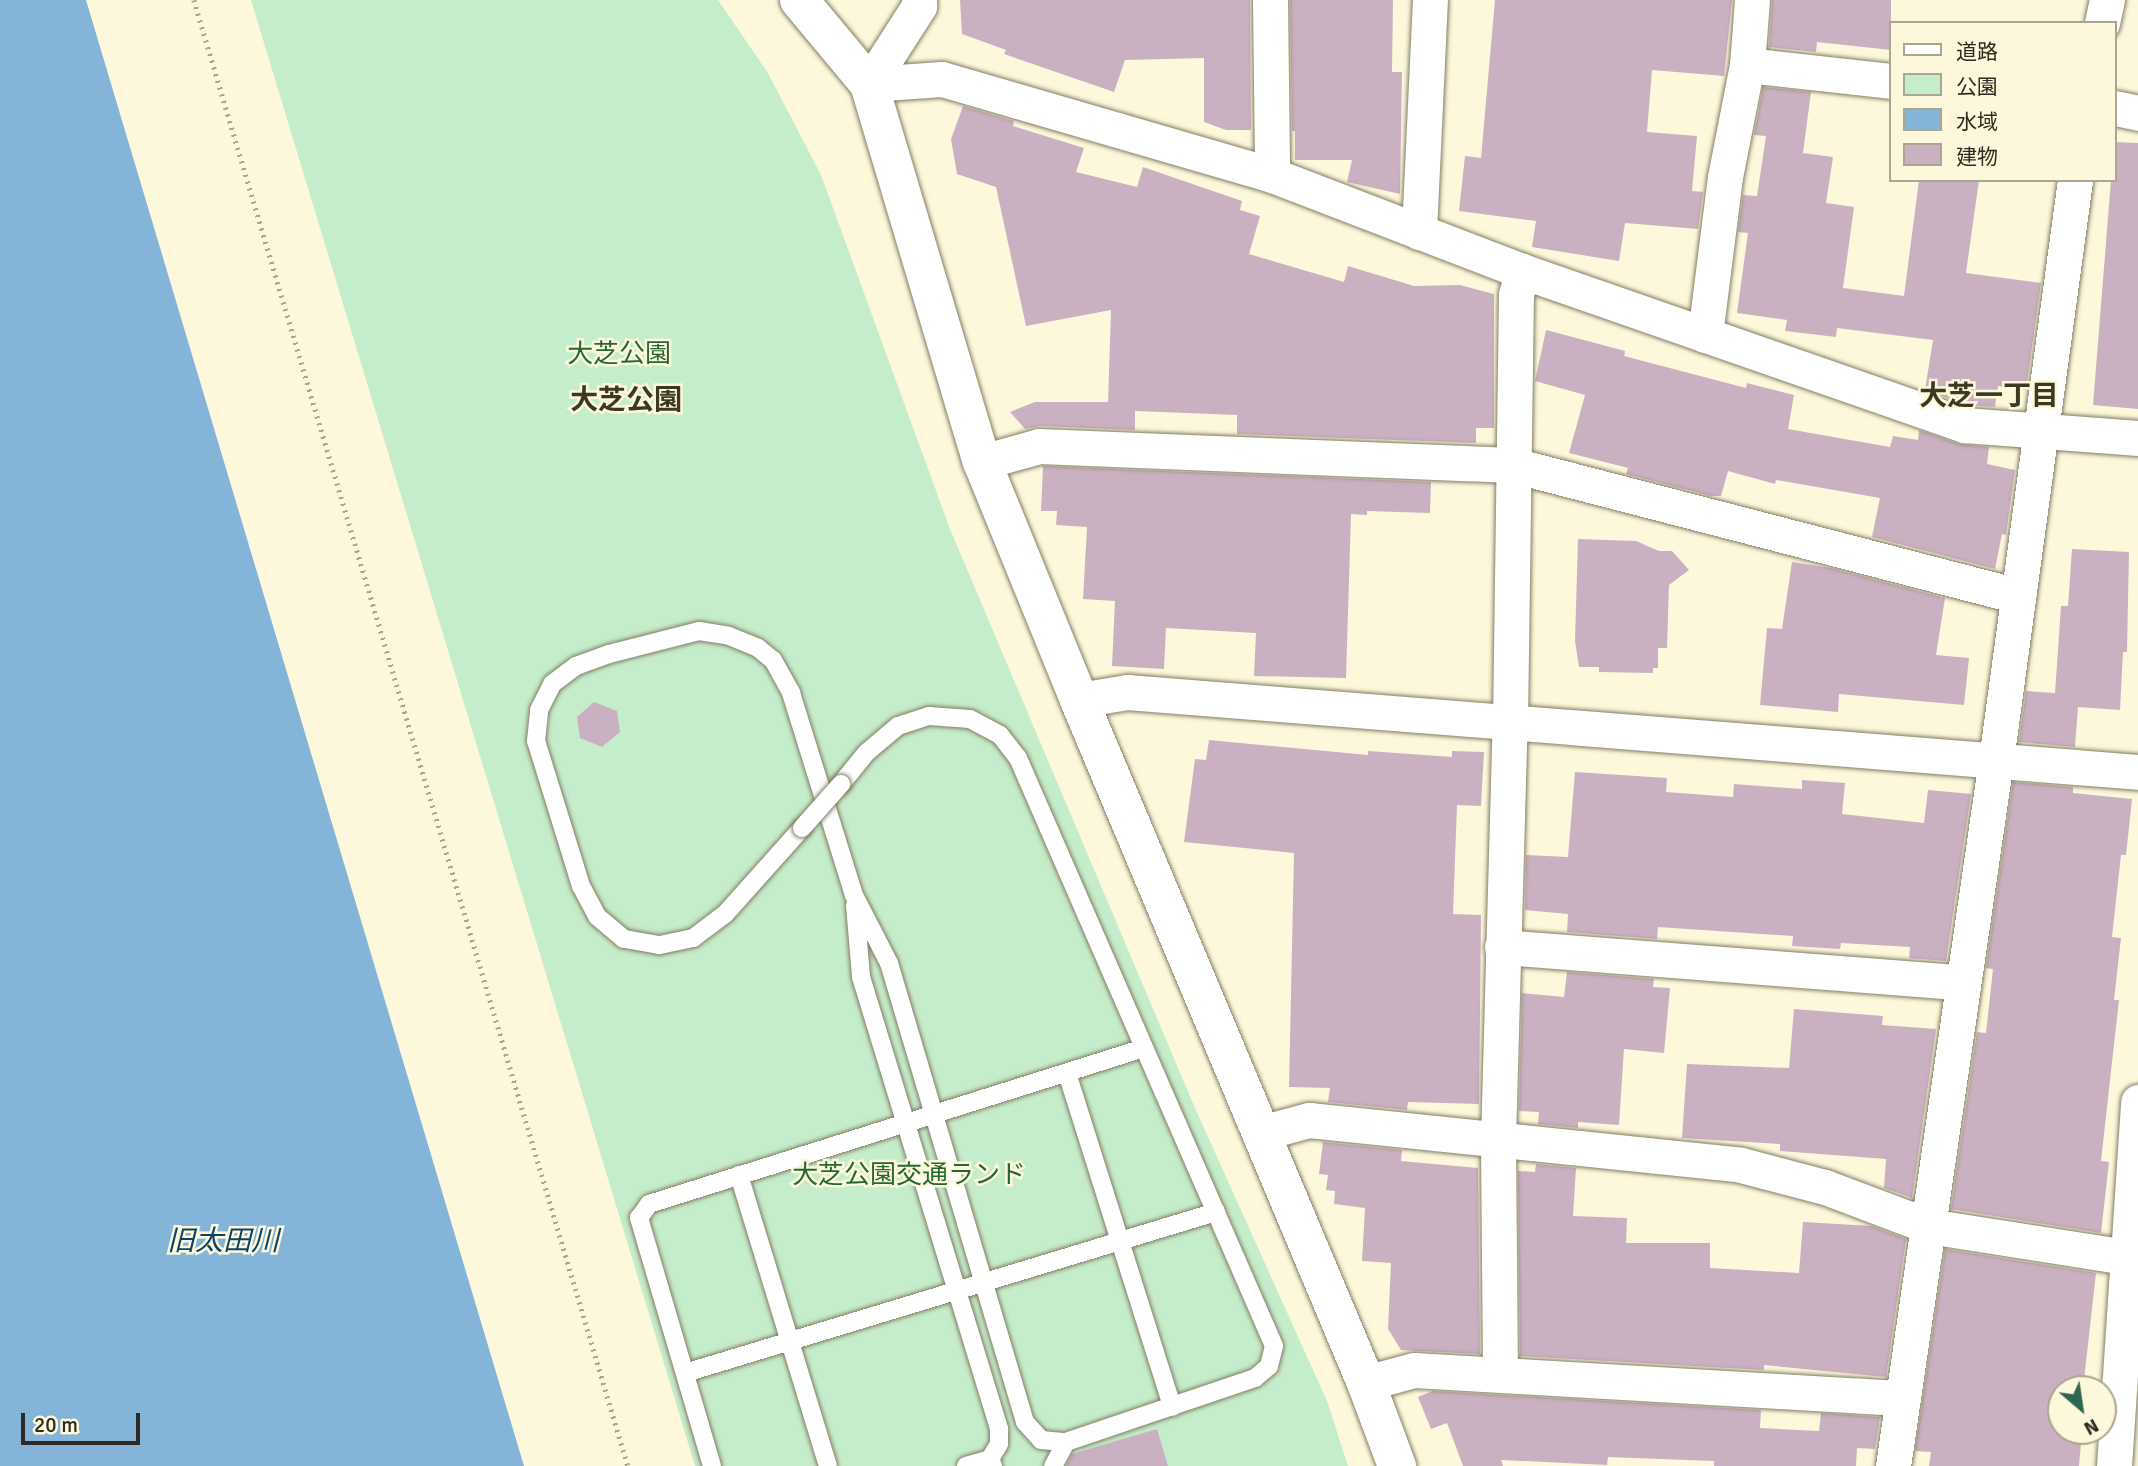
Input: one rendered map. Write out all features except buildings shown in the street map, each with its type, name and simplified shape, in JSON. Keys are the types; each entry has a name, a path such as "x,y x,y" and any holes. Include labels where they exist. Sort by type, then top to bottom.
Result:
{"street":[{"path":"799,0 869,84 982,461 1079,700 1366,1383 1397,1466"},
{"path":"869,84 919,6 919,0"},
{"path":"1270,0 1272,175"},
{"path":"1419,232 1430,0"},
{"path":"1705,335 1725,177 1747,65 1752,0"},
{"path":"2102,21 2107,0"},
{"path":"1747,65 1890,81"},
{"path":"869,84 942,79 1272,175 1522,271 1965,425 2138,438"},
{"path":"2117,108 2138,113"},
{"path":"1893,1466 1996,760 2075,182"},
{"path":"1500,1374 1498,1140 1510,723 1516,295 1522,271"},
{"path":"982,461 1039,446 1513,465 2018,596"},
{"path":"1079,700 1128,692 2138,772"},
{"path":"1502,947 1962,982"},
{"path":"2114,1466 2132,1259 2138,1102"},
{"path":"1261,1133 1309,1120 1741,1165 1825,1187 1928,1226 2132,1259"},
{"path":"1366,1383 1414,1370 1902,1398"}],"lane":[{"path":"854,895 791,694 773,660 758,648 729,636 699,631 609,654 576,666 552,684 539,710 536,741 581,886 597,916 624,939 659,945 692,938 725,914 802,828 841,784 866,752 898,726 929,716 970,719 1000,735 1018,758 1274,1346 1269,1366 1255,1378 1066,1442 1041,1440 1025,1422 889,964 854,895"},
{"path":"854,895 861,977 999,1429 999,1444 991,1462 966,1466"},
{"path":"712,1466 639,1218 649,1203 1144,1048"},
{"path":"1067,1073 1172,1407"},
{"path":"739,1175 828,1466"},
{"path":"685,1373 1216,1212"},
{"path":"1053,1466 1066,1442"}],"path":[{"path":"194,0 628,1466"}],"green space":[{"name":"大芝公園交通ランド","path":"251,0 718,0 768,73 821,175 950,529 1195,1108 1327,1401 1348,1466 695,1466"}],"water":[{"name":"旧太田川","path":"0,0 86,0 524,1466 0,1466"}],"district":[{"name":"大芝一丁目","path":"1989,396"},
{"name":"大芝公園","path":"626,400"}]}
